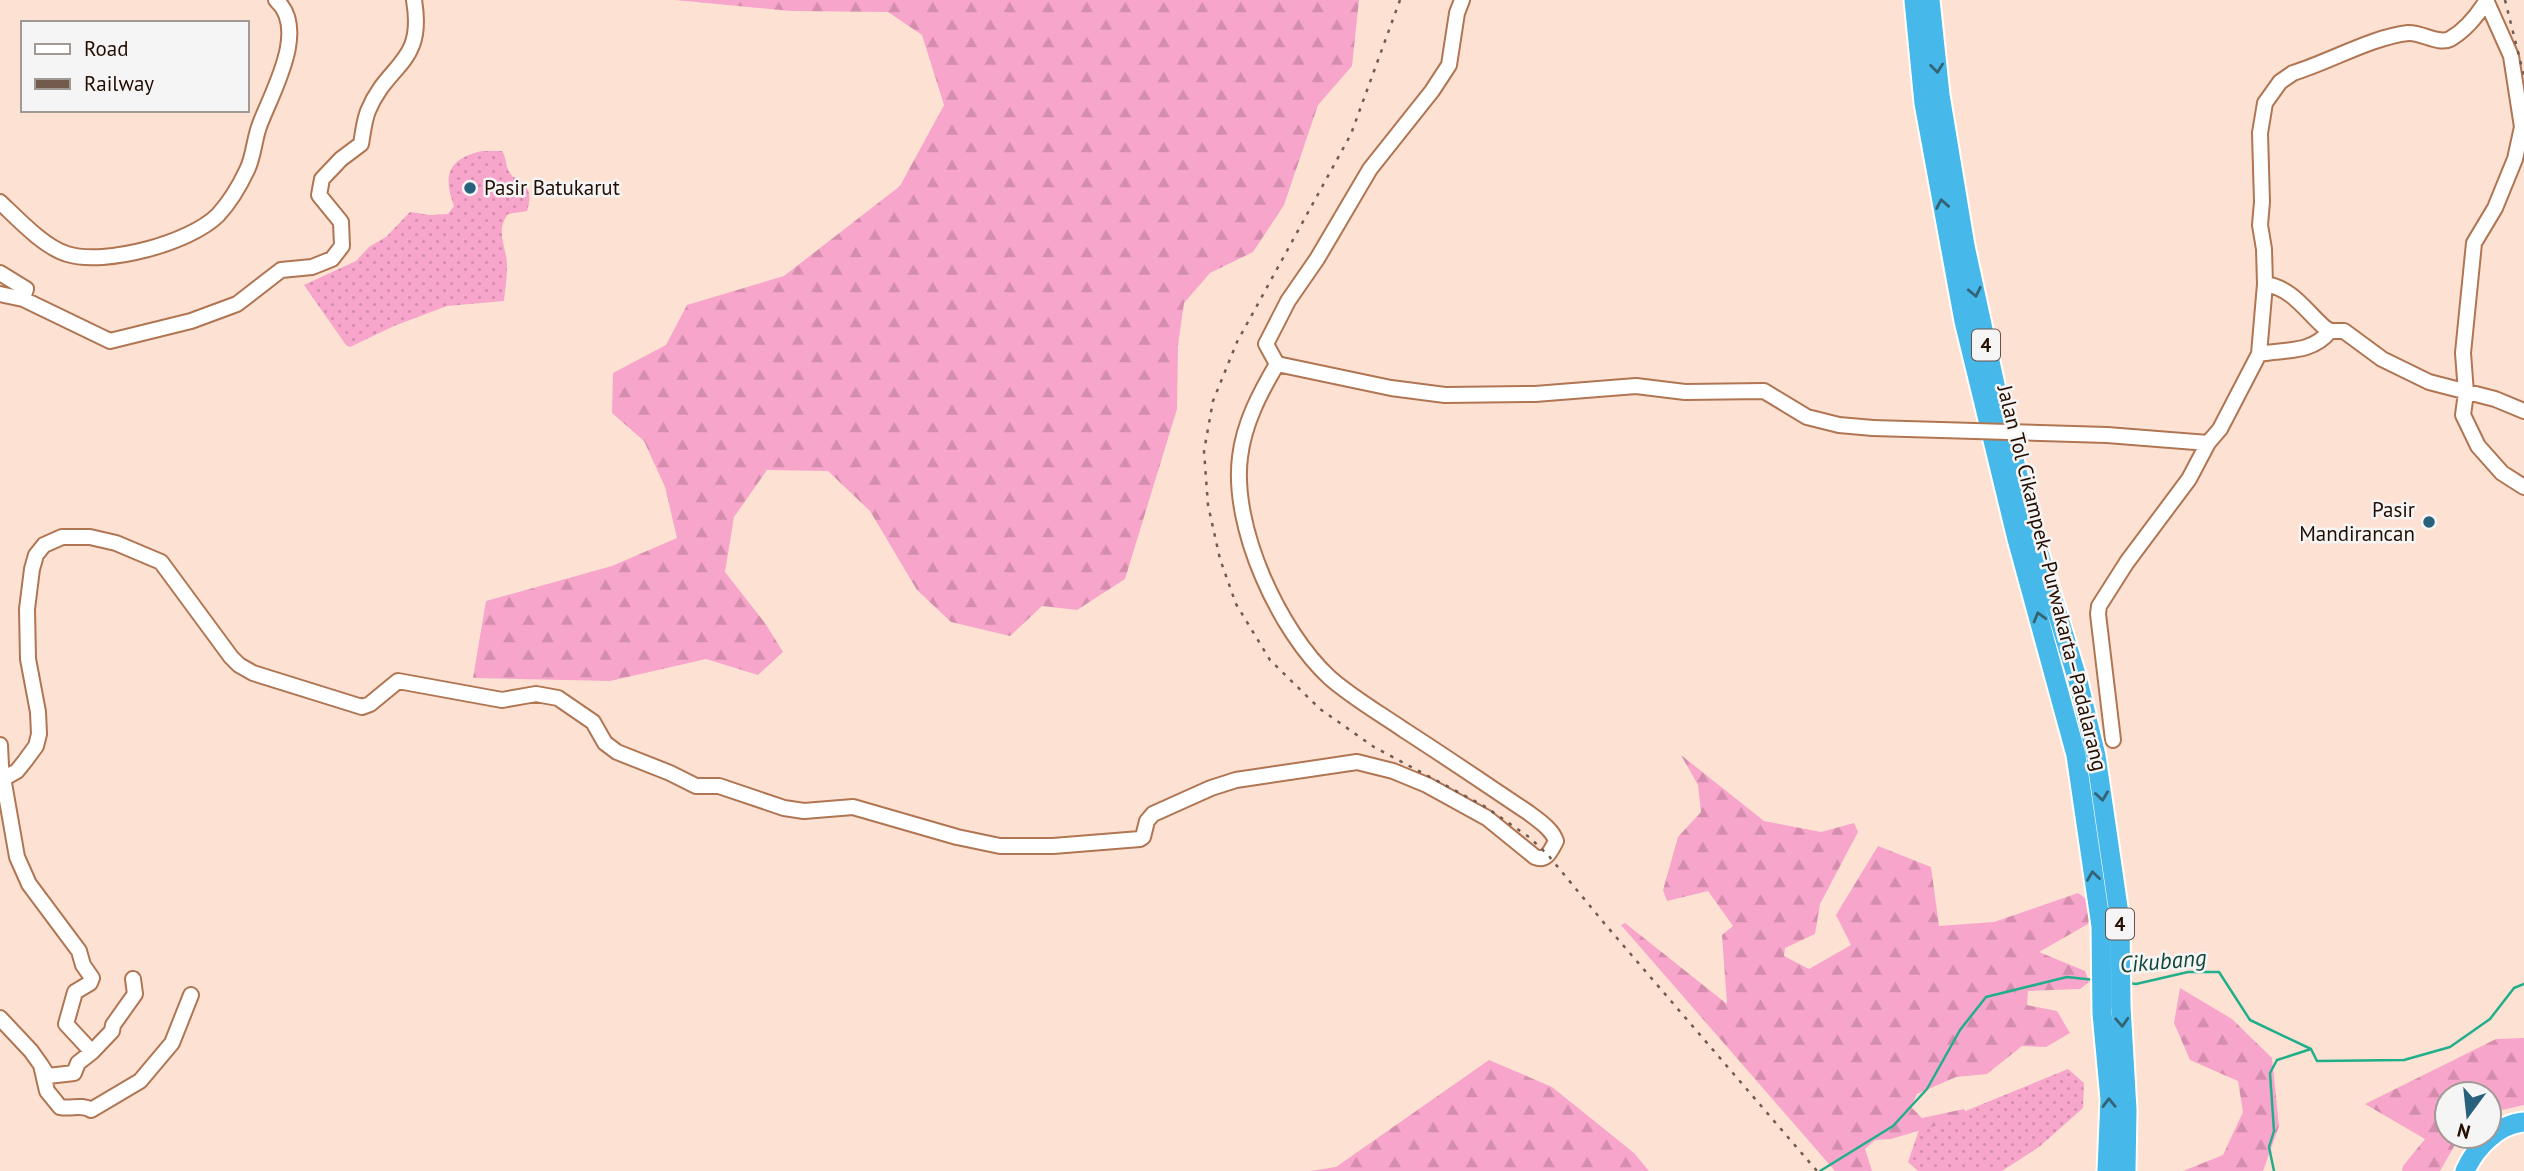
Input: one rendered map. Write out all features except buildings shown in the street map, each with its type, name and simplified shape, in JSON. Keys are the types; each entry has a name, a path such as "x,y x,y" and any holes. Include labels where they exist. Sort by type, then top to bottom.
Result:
{"highway":[{"name":"Jalan Tol Cikampek–Purwakarta–Padalarang","path":"1914,0 1924,103 1964,321 2017,539 2076,755 2101,926 2102,1013 2110,1099 2107,1171"},
{"name":"Jalan Tol Cikampek–Purwakarta–Padalarang","path":"1930,0 1940,95 1958,205 1985,340 2034,537 2078,681 2096,756 2120,921 2121,1006 2127,1110 2126,1171"},
{"path":"2465,1171 2468,1163 2486,1141 2506,1127 2524,1122"}],"street":[{"path":"0,202 29,229 61,251 72,255 108,256 136,251 174,242 196,231 219,212 247,170 258,129 284,67 289,24 284,8 276,0"},
{"path":"0,294 23,299 110,341 191,321 237,304 281,270 312,267 332,259 342,246 341,222 319,195 322,179 341,159 361,144 368,112 413,48 416,34 414,0"},
{"path":"1462,0 1457,13 1449,65 1432,91 1370,169 1317,259 1281,312 1266,344 1277,363 1391,388 1445,395 1535,394 1636,386 1685,392 1764,391 1807,417 1839,425 2107,435 2208,443"},
{"path":"2113,740 2099,606 2127,562 2189,479 2208,443 2220,429 2259,354 2265,284 2260,225 2262,202 2259,133 2265,103 2280,82 2294,73 2390,37 2410,33 2448,40 2476,19 2487,0"},
{"path":"2487,0 2511,56 2522,127 2515,159 2495,208 2474,243 2463,354 2466,393 2463,415 2478,446 2502,473 2524,487"},
{"path":"0,273 26,289 23,299"},
{"path":"2265,284 2279,286 2294,296 2330,331 2344,331 2396,368 2429,382 2495,399 2524,411"},
{"path":"2259,354 2312,347 2330,331"},
{"path":"3,779 17,771 25,761 36,746 39,734 38,712 28,659 27,622 32,569 36,555 44,545 62,537 87,537 116,543 161,562 231,657 239,666 253,673 362,707 370,704 391,684 398,681 502,700 536,694 551,696 568,702 590,719 605,743 617,752 695,786 719,786 784,808 804,811 853,807 991,845 1053,846 1141,839 1152,815 1211,788 1236,780 1357,762 1394,771 1427,785 1487,818 1535,857 1544,858 1556,841 1545,826 1346,691 1314,661 1279,610 1249,541 1239,493 1240,458 1245,435 1257,399 1277,363"},
{"path":"0,744 13,845 29,884 79,951 83,965 92,978 90,983 75,992 66,1024 92,1052"},
{"path":"0,1018 31,1051 48,1076 74,1073 78,1063 112,1031 113,1025 135,994 133,979"},
{"path":"41,1065 47,1091 60,1107 71,1109 82,1106 91,1110 140,1081 172,1043 191,995"}],"green space":[{"path":"675,0 1359,0 1352,66 1318,105 1284,205 1253,252 1210,273 1184,303 1178,345 1177,409 1125,579 1077,610 1042,606 1010,636 951,622 917,590 870,511 828,471 767,470 734,517 725,572 765,623 783,652 758,675 706,659 610,681 473,678 486,601 612,566 677,538 665,487 644,441 612,413 613,373 666,345 687,305 784,276 900,186 944,105 922,35 888,12 791,11"},
{"path":"482,151 502,151 510,173 523,182 529,194 527,211 508,214 502,228 507,261 504,301 447,306 394,326 350,347 346,345 304,285 356,261 369,247 386,237 410,212 448,214 454,206 449,186 451,170 461,159"},
{"path":"1681,755 1764,821 1821,832 1854,823 1858,832 1820,904 1815,934 1785,948 1784,956 1809,969 1851,945 1836,915 1878,846 1931,867 1939,926 1994,922 2078,893 2093,904 2088,924 2039,952 2085,971 2089,982 2080,989 2028,991 2027,1005 2057,1011 2070,1033 2046,1047 2022,1046 1987,1074 1956,1077 1917,1094 1911,1107 1922,1118 1964,1109 1967,1114 1965,1117 1891,1139 1875,1140 1865,1149 1872,1171 1835,1171 1621,925 1625,923 1727,1004 1722,935 1733,926 1708,891 1667,901 1663,890 1678,837 1701,812 1698,785"},
{"path":"2180,988 2232,1019 2272,1058 2279,1126 2263,1171 2183,1171 2223,1155 2243,1112 2238,1081 2190,1060 2174,1023"},
{"path":"2524,1038 2524,1105 2503,1110 2503,1080 2433,1080 2433,1150 2452,1150 2440,1171 2402,1171 2403,1166 2425,1139 2365,1104 2496,1039"},
{"path":"1489,1060 1552,1087 1634,1153 1649,1171 1310,1171 1336,1167"},
{"path":"2068,1069 2084,1083 2083,1108 2039,1147 2002,1171 1918,1171 1908,1162 1919,1130"}],"waterway":[{"name":"Cikubang","path":"2129,983 2136,984 2188,972 2219,972 2250,1020 2311,1049 2317,1061 2404,1060 2450,1047 2490,1019 2514,988 2524,984"},
{"name":"Cikubang","path":"1820,1171 1893,1126 1927,1089 1960,1030 1986,997 2067,977 2095,980"},
{"path":"2274,1171 2269,1147 2274,1131 2270,1073 2277,1060 2311,1049"}],"railway":[{"path":"1400,0 1351,134 1237,342 1213,401 1204,451 1208,505 1220,559 1236,604 1270,660 1320,709 1374,747 1484,806 1529,837 1548,855 1817,1171"},
{"path":"2505,0 2524,76"}],"place":[{"name":"Pasir Batukarut","path":"470,188"},
{"name":"Pasir Mandirancan","path":"2429,522"}]}
